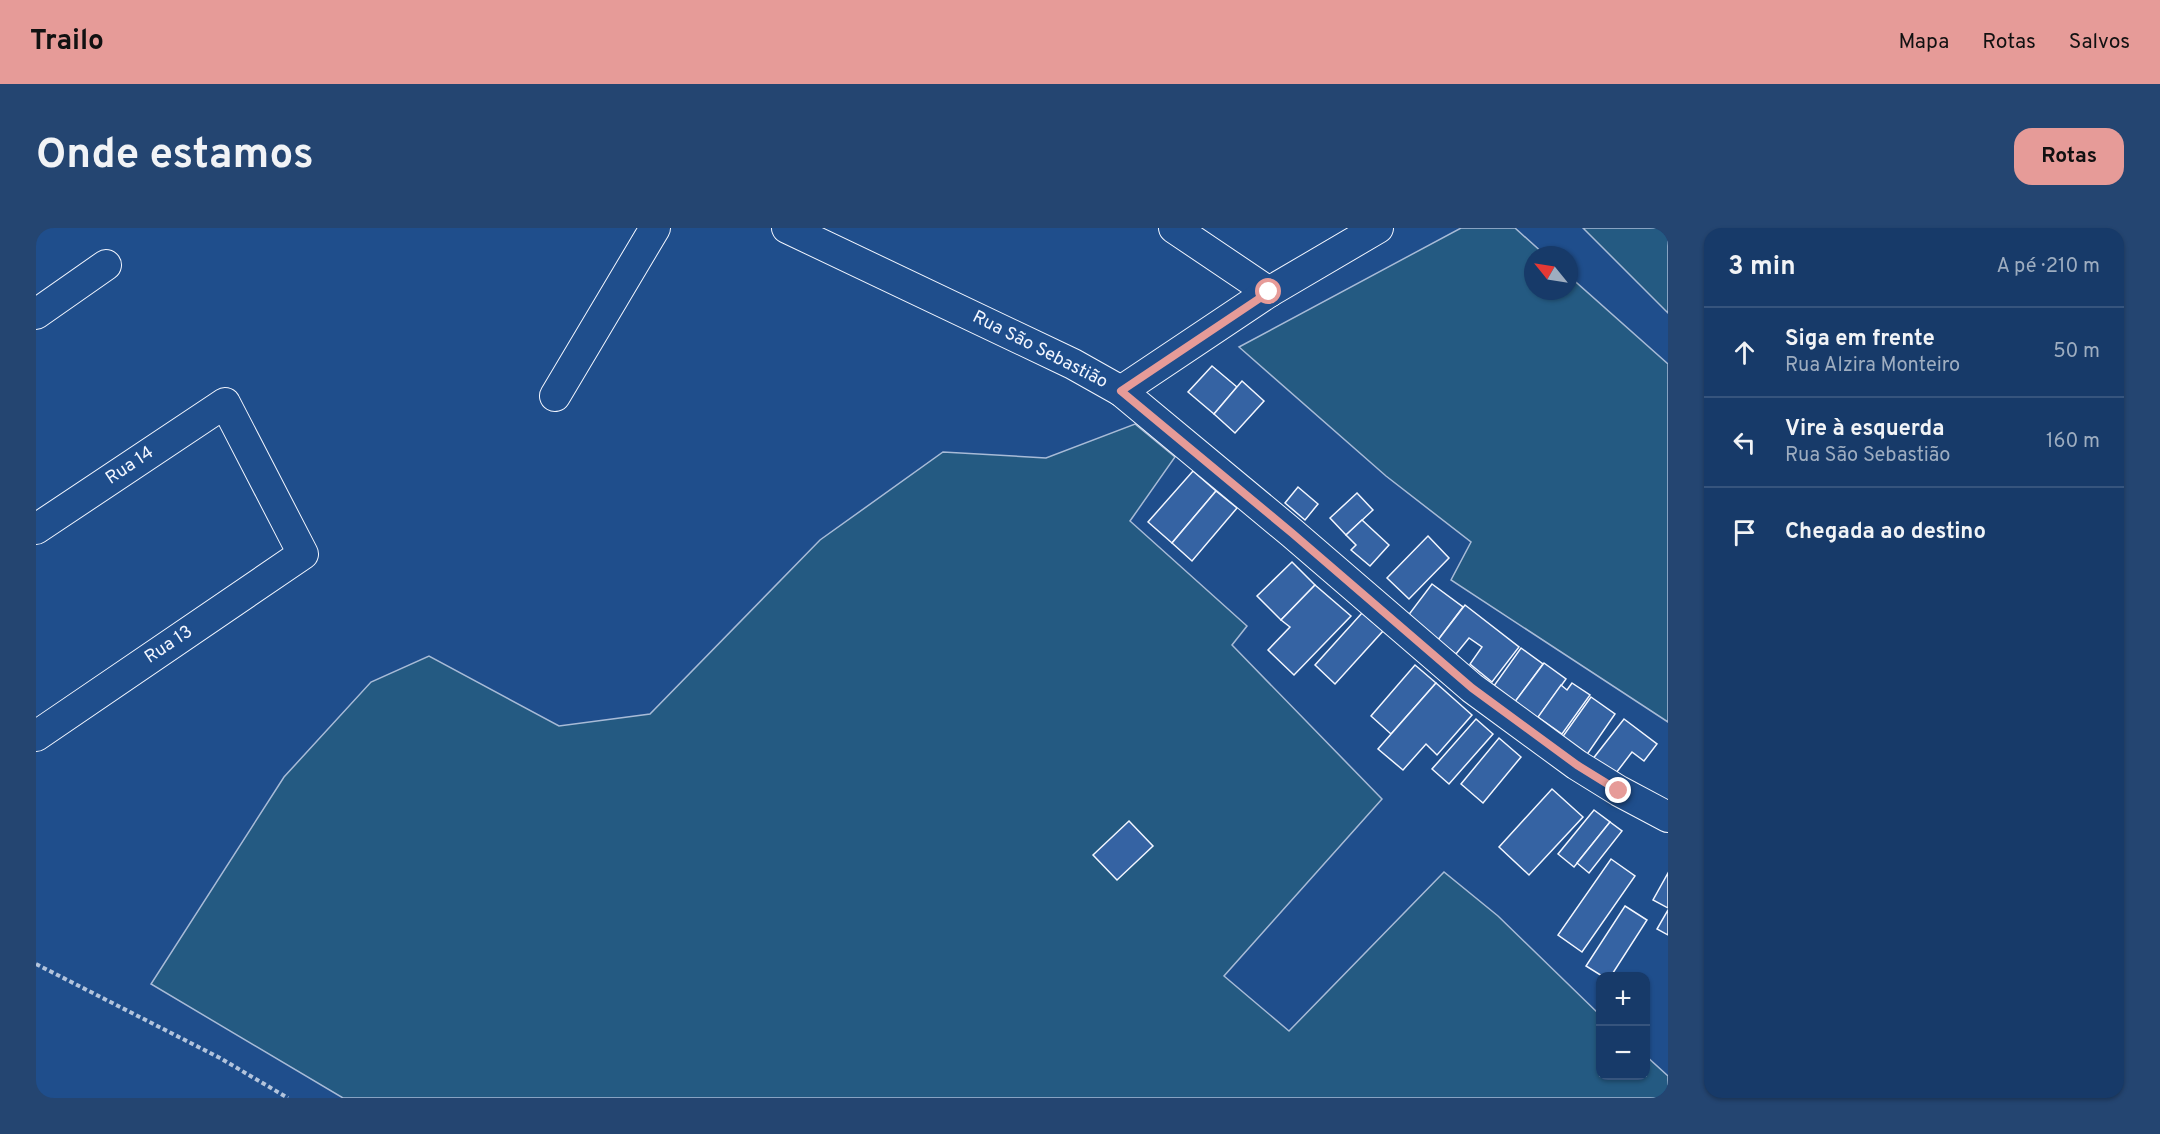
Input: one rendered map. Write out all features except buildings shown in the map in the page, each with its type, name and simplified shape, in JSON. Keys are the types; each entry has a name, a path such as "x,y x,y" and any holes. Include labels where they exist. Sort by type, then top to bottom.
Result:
{"street":[{"path":"555,396 655,228"},
{"name":"Rua São Sebastião","path":"787,228 1074,364 1121,391 1292,533 1472,688 1577,765 1668,817"},
{"path":"1174,228 1269,292"},
{"path":"1121,391 1269,292 1378,228"},
{"path":"36,314 106,265"},
{"name":"Rua 14","path":"36,529 225,403 303,554"},
{"name":"Rua 13","path":"36,736 303,554"}],"path":[{"path":"36,964 220,1058 288,1098"}],"shaded area":[{"path":"1461,228 1515,228 1535,246 1524,246 1524,300 1578,300 1578,284 1668,364 1668,722 1451,580 1471,542 1386,476 1239,347"},
{"path":"1583,228 1668,228 1668,313"},
{"path":"1135,424 1175,457 1130,521 1247,626 1232,645 1382,799 1224,976 1289,1031 1444,872 1498,916 1596,1011 1596,1080 1650,1080 1650,1060 1668,1076 1668,1098 343,1098 151,984 284,777 371,682 429,656 559,726 650,714 820,540 943,452 1046,458"}],"route":[{"path":"1269,292 1121,391 1292,533 1472,688 1577,765 1619,791"}]}
